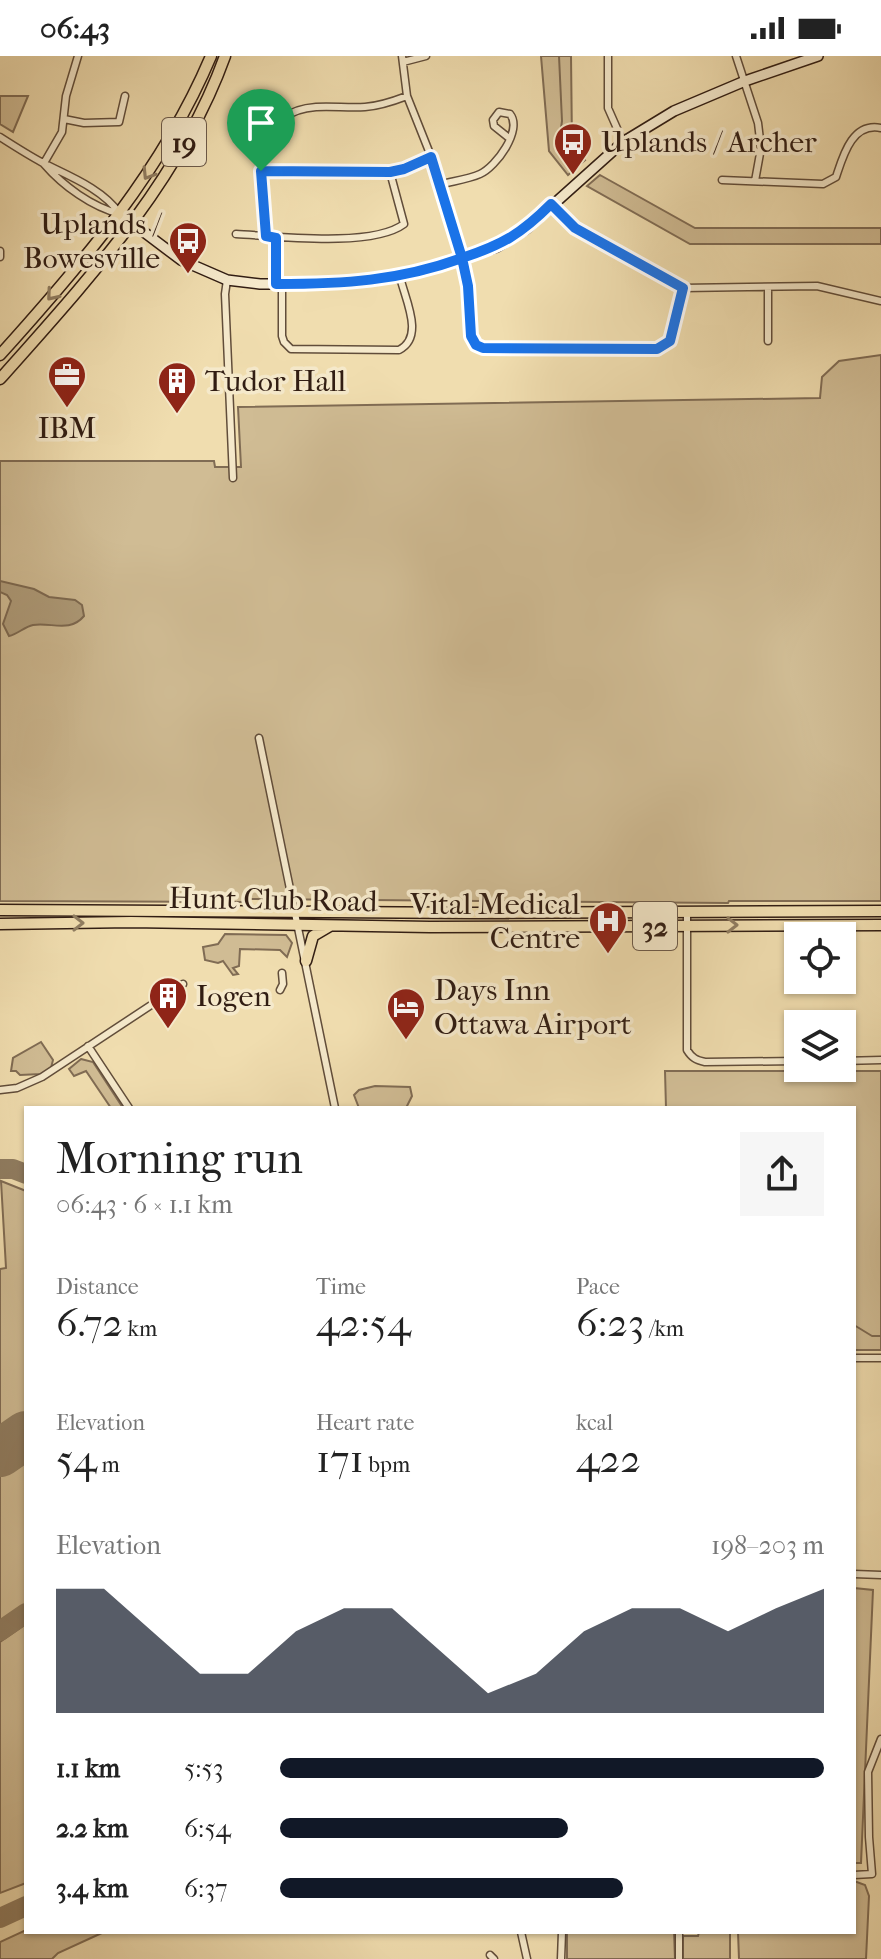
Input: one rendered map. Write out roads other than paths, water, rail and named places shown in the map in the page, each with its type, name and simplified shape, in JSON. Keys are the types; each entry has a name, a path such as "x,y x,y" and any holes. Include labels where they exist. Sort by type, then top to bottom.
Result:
{"main road":[{"name":"19","path":"0,355 120,214 172,135 211,56"},
{"name":"19","path":"0,379 133,223 178,154 208,98 225,56"},
{"name":"Hunt Club Road","path":"0,910 881,911"},
{"name":"Hunt Club Road","path":"0,924 881,925"},
{"path":"306,961 313,936 330,925"}],"street":[{"path":"44,163 62,132 66,96 78,56"},
{"path":"426,56 402,59 407,96 442,184 468,286 471,336 476,345 489,349 657,349 670,341 683,288"},
{"path":"608,56 608,108 623,142"},
{"path":"736,56 758,123 761,148 755,181"},
{"path":"0,137 113,203 120,214 181,260 227,280 326,284 400,277 497,247 526,229 623,142 674,111 745,81 818,56"},
{"path":"64,119 84,123 119,122 125,96"},
{"path":"266,236 261,171 266,143 284,115 317,107 368,107 407,96"},
{"path":"722,180 823,184 836,177 848,143 860,132 874,126 881,128"},
{"path":"442,184 485,171 509,138"},
{"path":"261,171 390,172 431,157"},
{"path":"236,234 325,238 397,229 404,224 390,172"},
{"path":"551,204 575,228 683,288 817,286 881,301"},
{"path":"276,238 282,336 291,349 399,350 407,346 412,338 412,324 400,277"},
{"path":"227,280 233,478"},
{"path":"768,287 768,341"},
{"path":"259,738 335,1106"},
{"path":"687,912 687,1050 690,1055 705,1062 784,1061"},
{"path":"280,990 284,977"},
{"path":"0,1090 30,1083 183,984"},
{"path":"88,1046 128,1106"},
{"path":"856,1061 881,1060"},
{"path":"856,1358 881,1358"},
{"path":"856,1574 881,1575"},
{"path":"856,1875 872,1874 868,1772 881,1739"},
{"path":"521,1934 527,1959"},
{"path":"561,1959 562,1934"},
{"path":"679,1934 679,1959"}],"waterway":[{"path":"558,150 562,121 559,56"},
{"path":"856,1326 872,1336 881,1336"}],"place":[{"name":"Uplands / Archer","path":"573,176"},
{"name":"Uplands / Bowesville","path":"188,275"},
{"name":"IBM","path":"67,409"},
{"name":"Tudor Hall","path":"177,415"},
{"name":"Vital Medical Centre","path":"608,955"},
{"name":"Iogen","path":"168,1030"},
{"name":"Days Inn Ottawa Airport","path":"406,1041"}]}
